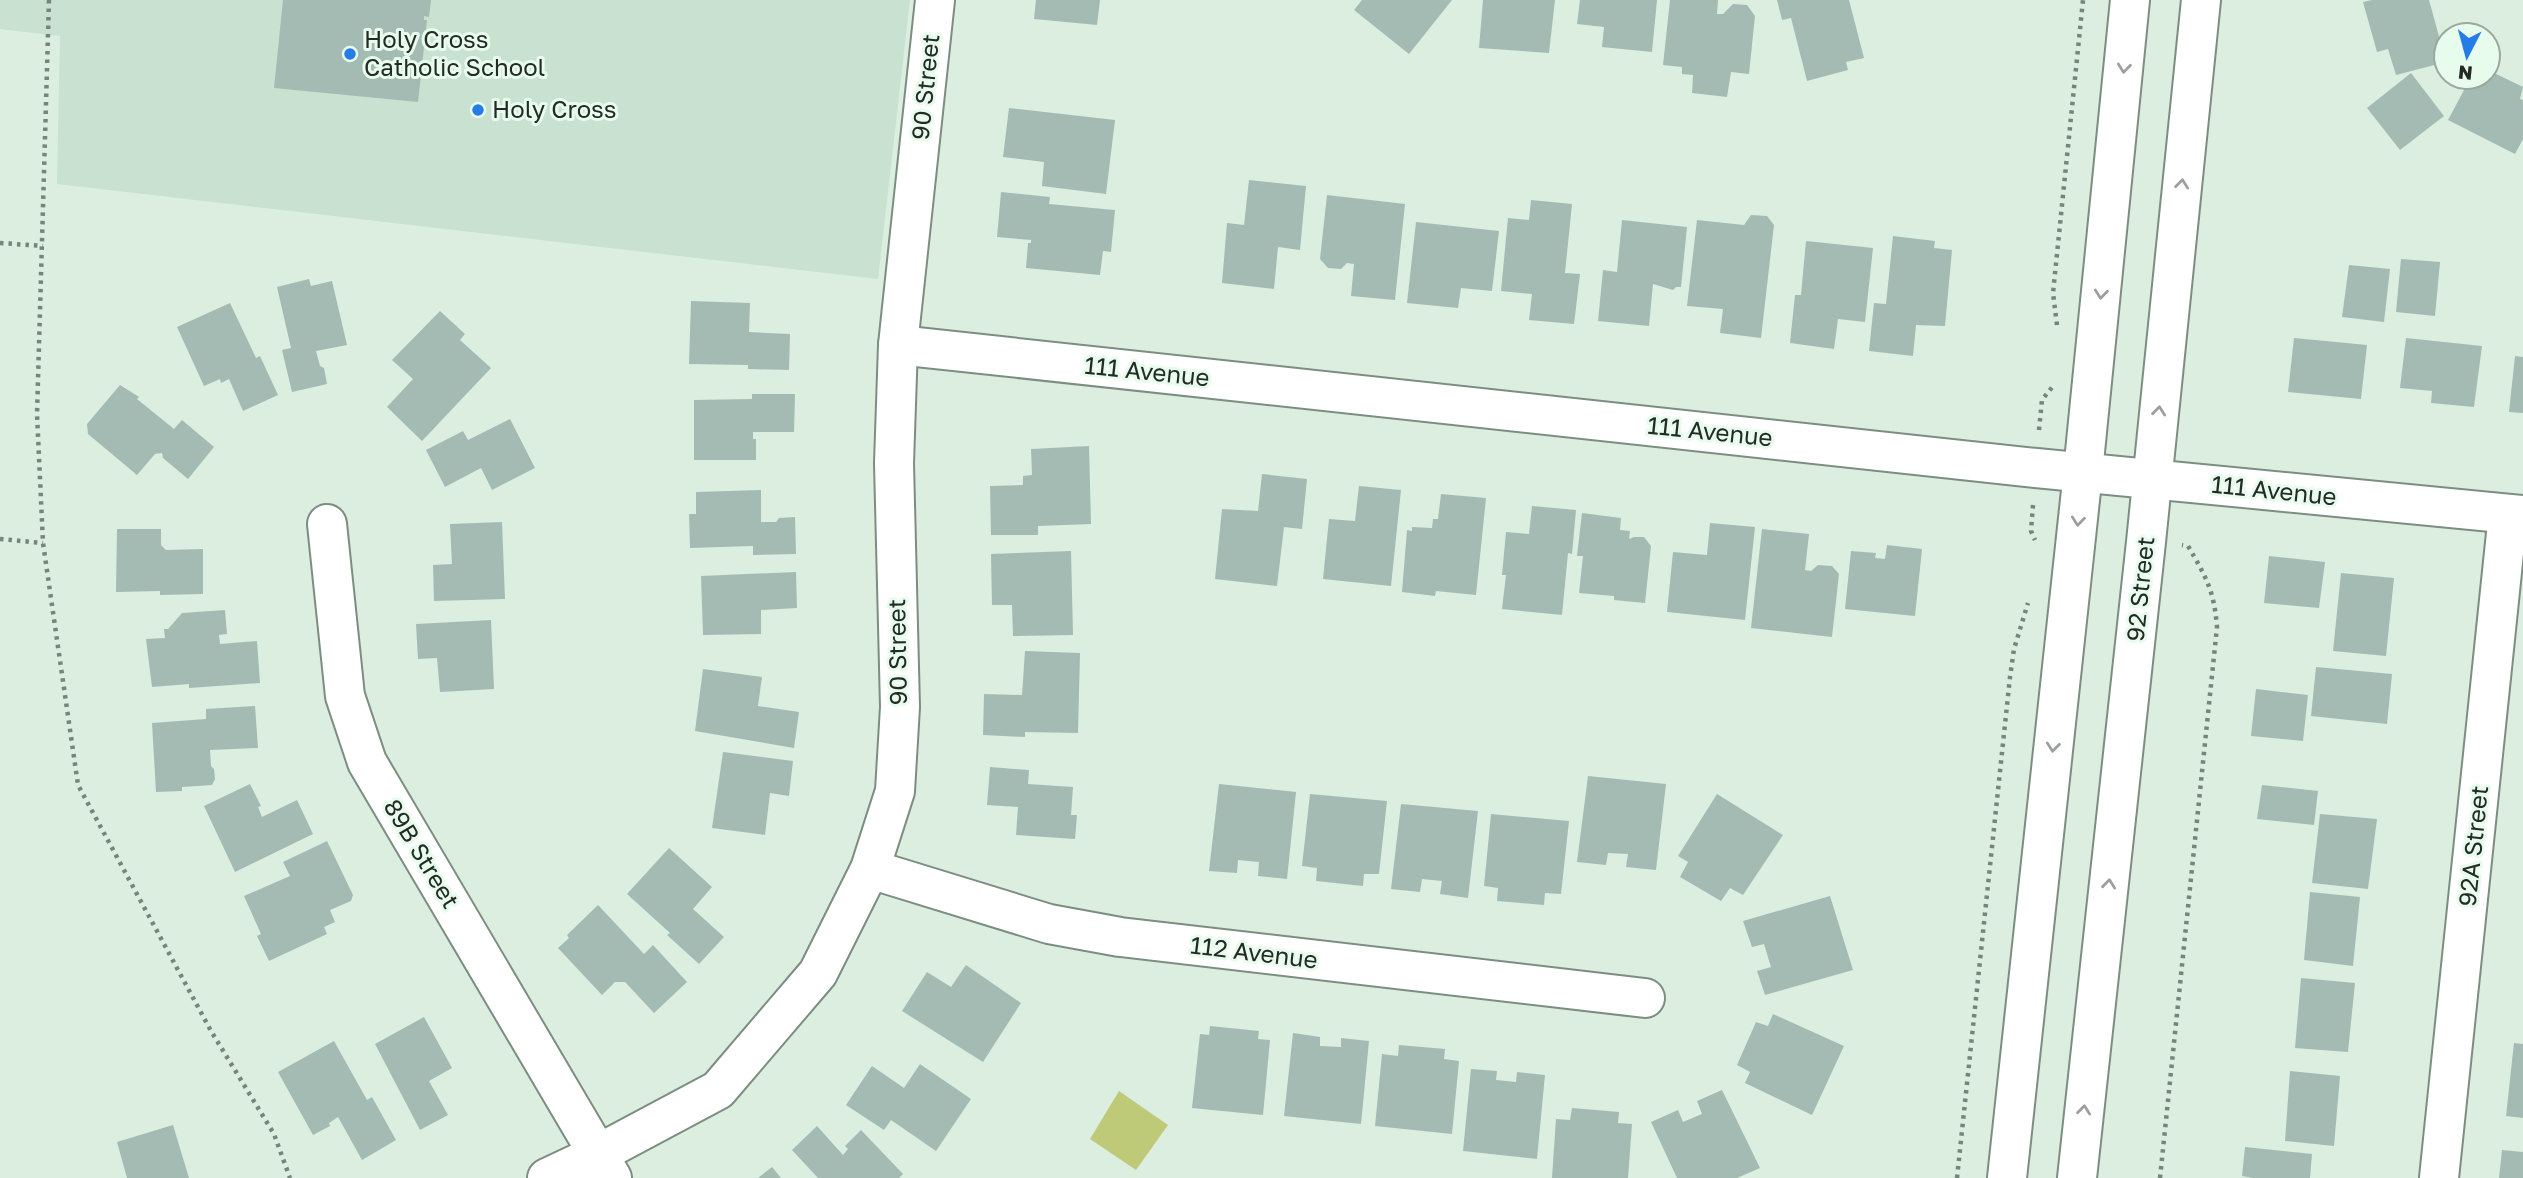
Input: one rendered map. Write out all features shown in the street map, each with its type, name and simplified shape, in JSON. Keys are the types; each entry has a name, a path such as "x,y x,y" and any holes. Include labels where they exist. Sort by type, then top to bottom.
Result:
{"street":[{"name":"90 Street","path":"547,1178 605,1166 718,1090 818,973 870,869 895,790 900,721 894,463 898,345 935,0"},
{"path":"2007,1178 2083,472 2130,0"},
{"name":"92 Street","path":"2077,1178 2202,0"},
{"name":"111 Avenue","path":"898,345 2083,472 2516,515"},
{"name":"92A Street","path":"2439,1178 2516,515"},
{"name":"89B Street","path":"327,524 345,696 367,762 605,1166"},
{"name":"112 Avenue","path":"870,869 1049,924 1108,935 1645,998"}],"path":[{"path":"49,0 37,414 43,543 78,785 211,1031 274,1134 290,1178"},
{"path":"2059,332 2055,320 2053,293 2083,0"},
{"path":"0,243 43,246"},
{"path":"2042,400 2056,382"},
{"path":"2031,531 2038,546"},
{"path":"0,539 43,543"},
{"path":"2160,1178 2217,627 2214,598 2207,579 2188,546"},
{"path":"1957,1178 2010,677 2023,613 2031,595"}],"shaded area":[{"name":"Holy Cross","path":"0,0 910,0 878,279 57,184 60,36 0,29"}],"green space":[{"path":"1119,1091 1168,1125 1136,1170 1090,1139"}],"building":[{"name":"Holy Cross Catholic School","path":"283,0 431,0 429,17 424,16 424,20 427,20 418,102 274,88"},
{"path":"1036,0 1100,0 1097,25 1034,19"},
{"path":"1362,0 1452,0 1409,54 1354,10"},
{"path":"1483,0 1555,0 1549,53 1479,48"},
{"path":"1580,0 1657,0 1652,52 1602,47 1604,27 1577,24"},
{"path":"1670,0 1718,0 1717,14 1723,14 1733,4 1747,5 1755,16 1749,74 1731,72 1727,97 1692,93 1693,75 1682,74 1682,67 1663,65"},
{"path":"1777,0 1849,0 1864,58 1846,62 1848,70 1807,81 1791,18 1782,20"},
{"path":"2429,0 2435,21 2432,21 2432,66 2396,75 2388,49 2377,52 2363,2"},
{"path":"2411,73 2444,116 2400,150 2367,108"},
{"path":"2502,77 2523,87 2520,99 2523,100 2523,139 2515,154 2448,120 2464,91 2502,91"},
{"path":"1009,108 1115,120 1106,194 1042,186 1044,162 1003,157"},
{"path":"1249,180 1306,186 1300,250 1278,247 1274,289 1222,283 1227,223 1244,225"},
{"path":"1001,192 1050,197 1049,204 1115,210 1111,252 1103,251 1100,275 1026,268 1028,243 1031,243 1031,240 997,237"},
{"path":"1327,195 1405,204 1395,300 1351,296 1354,264 1347,263 1341,269 1328,268 1320,259"},
{"path":"1531,200 1572,204 1565,273 1580,274 1574,324 1529,320 1532,294 1501,291 1508,218 1529,220"},
{"path":"1751,215 1767,216 1774,225 1761,338 1720,333 1723,309 1687,306 1697,220 1744,225"},
{"path":"1622,220 1687,227 1681,287 1673,290 1653,284 1649,326 1598,321 1603,270 1617,272"},
{"path":"1416,222 1499,231 1492,291 1461,288 1458,308 1407,303"},
{"path":"1893,236 1935,241 1934,248 1952,250 1945,326 1916,325 1913,356 1869,351 1874,303 1886,304"},
{"path":"1806,241 1873,248 1865,322 1838,319 1834,349 1790,343 1795,295 1801,295"},
{"path":"2401,259 2440,262 2435,316 2396,312"},
{"path":"2349,265 2390,269 2384,322 2342,317"},
{"path":"309,279 311,286 332,281 347,345 316,351 320,366 324,368 327,384 292,392 282,350 291,348 277,287"},
{"path":"691,301 750,303 749,332 790,334 789,370 748,369 748,365 689,364"},
{"path":"230,303 256,358 260,356 278,395 243,411 229,379 221,383 220,379 204,386 177,327"},
{"path":"440,311 465,334 460,340 491,368 422,441 387,407 413,379 392,360"},
{"path":"2294,338 2367,345 2361,399 2288,392"},
{"path":"2406,338 2482,346 2474,407 2431,403 2432,391 2400,388"},
{"path":"2515,356 2523,357 2523,413 2509,412"},
{"path":"120,385 139,397 137,399 174,429 182,420 214,447 188,479 163,458 162,453 155,454 137,475 88,434 87,424"},
{"path":"752,394 795,394 794,432 753,432 753,439 756,439 756,460 694,460 694,400 752,399"},
{"path":"510,419 535,468 492,490 481,468 445,487 426,450 463,431 468,440"},
{"path":"1089,446 1091,524 1038,526 1038,535 991,535 990,486 1023,485 1023,476 1032,475 1031,449"},
{"path":"1262,474 1307,479 1302,529 1284,527 1277,586 1215,579 1222,509 1258,511"},
{"path":"1359,486 1401,490 1391,586 1323,579 1329,519 1355,521"},
{"path":"761,490 761,522 776,522 779,518 795,517 796,554 753,555 753,546 690,548 689,514 696,514 696,492"},
{"path":"1441,494 1486,498 1476,595 1436,591 1435,596 1402,592 1407,530 1412,531 1412,527 1432,528 1433,519 1438,519"},
{"path":"1532,506 1576,510 1572,554 1568,553 1562,615 1502,609 1506,575 1502,575 1506,532 1529,534"},
{"path":"1582,513 1621,518 1620,530 1630,531 1629,539 1644,537 1651,546 1645,603 1614,600 1614,596 1579,593 1583,556 1577,556"},
{"path":"502,522 505,599 434,601 433,565 452,564 450,524"},
{"path":"1710,523 1755,527 1745,620 1667,612 1673,552 1707,555"},
{"path":"117,529 161,529 161,545 166,550 203,549 203,594 116,592"},
{"path":"1762,529 1809,534 1805,570 1811,571 1818,565 1832,566 1839,574 1832,637 1751,628"},
{"path":"1887,545 1922,549 1915,616 1845,609 1851,551 1876,553 1875,558 1885,559"},
{"path":"1071,551 1073,635 1013,636 1012,605 992,605 991,554"},
{"path":"2269,556 2325,562 2319,608 2264,603"},
{"path":"796,572 797,608 761,610 761,634 703,635 701,576"},
{"path":"2341,573 2394,578 2386,656 2333,651"},
{"path":"225,610 227,634 219,635 220,644 257,641 260,683 189,688 189,684 152,687 146,639 165,638 164,629 168,629 182,613"},
{"path":"491,620 494,689 440,692 437,658 418,659 416,624"},
{"path":"1025,651 1080,653 1078,733 1025,732 1025,737 983,735 984,694 1022,695"},
{"path":"2316,667 2392,674 2387,724 2311,716"},
{"path":"703,669 762,677 758,706 799,712 794,748 695,731"},
{"path":"2256,689 2308,695 2303,741 2251,736"},
{"path":"255,706 258,748 210,750 215,779 212,785 182,787 182,791 156,792 152,723 206,719 206,709"},
{"path":"723,752 793,761 789,796 770,793 765,835 712,828"},
{"path":"990,767 1029,770 1028,784 1073,787 1071,815 1077,815 1075,839 1016,835 1018,807 987,805"},
{"path":"1588,776 1666,784 1656,870 1626,867 1628,854 1608,853 1606,865 1577,862"},
{"path":"250,784 261,806 258,807 262,817 297,800 313,834 235,872 204,806"},
{"path":"1219,784 1296,792 1287,879 1258,876 1259,862 1238,860 1237,873 1209,871"},
{"path":"2262,785 2318,791 2314,825 2257,819"},
{"path":"1310,794 1387,801 1379,874 1364,874 1363,886 1316,881 1317,868 1302,866"},
{"path":"1717,794 1783,835 1743,895 1730,888 1721,901 1680,877 1688,862 1678,856"},
{"path":"1401,804 1478,811 1468,898 1440,894 1442,881 1422,879 1420,892 1391,889"},
{"path":"1491,814 1569,821 1561,894 1545,893 1544,905 1497,901 1498,888 1484,886"},
{"path":"2320,814 2377,819 2368,889 2312,883"},
{"path":"327,841 353,895 351,901 330,910 335,922 324,927 327,934 269,961 257,936 261,934 244,896 290,876 283,862"},
{"path":"669,848 712,887 693,909 724,937 699,964 627,894"},
{"path":"2310,892 2360,897 2353,966 2304,960"},
{"path":"1830,896 1853,970 1765,995 1757,971 1771,967 1764,944 1752,947 1743,921"},
{"path":"598,905 644,954 653,945 687,982 654,1013 625,982 615,982 602,995 558,948 569,938 567,935"},
{"path":"966,965 1021,1003 983,1062 902,1011 927,972 951,987"},
{"path":"2301,978 2355,983 2348,1052 2295,1048"},
{"path":"1773,1014 1844,1046 1812,1115 1745,1083 1750,1072 1737,1065 1756,1022 1768,1026"},
{"path":"424,1017 452,1068 429,1081 448,1115 420,1130 375,1044"},
{"path":"1210,1026 1259,1031 1258,1039 1270,1040 1263,1115 1192,1108 1200,1034 1209,1035"},
{"path":"1293,1033 1320,1037 1320,1046 1341,1047 1341,1038 1369,1041 1361,1124 1284,1116"},
{"path":"334,1041 367,1100 372,1097 396,1140 362,1160 338,1117 329,1123 330,1126 313,1135 278,1072"},
{"path":"2514,1043 2523,1044 2523,1118 2506,1116"},
{"path":"1399,1045 1445,1049 1444,1059 1459,1061 1452,1134 1375,1126 1382,1054 1398,1056"},
{"path":"920,1064 971,1099 936,1151 891,1120 884,1130 846,1105 872,1066 904,1088"},
{"path":"1471,1069 1497,1071 1496,1080 1516,1082 1517,1072 1545,1075 1537,1159 1463,1151"},
{"path":"2290,1071 2340,1076 2334,1146 2285,1141"},
{"path":"1722,1090 1760,1168 1737,1178 1677,1178 1651,1122 1678,1110 1683,1122 1702,1114 1697,1101"},
{"path":"1572,1108 1619,1112 1618,1123 1632,1124 1628,1178 1552,1178 1556,1119 1570,1120"},
{"path":"173,1125 189,1178 127,1178 117,1142"},
{"path":"817,1126 843,1155 848,1149 845,1146 861,1130 903,1174 899,1178 818,1178 792,1150"},
{"path":"2245,1147 2312,1154 2310,1178 2242,1176"},
{"path":"2502,1150 2523,1152 2523,1178 2499,1178"},
{"path":"772,1167 781,1178 758,1178"}],"place":[{"name":"Holy Cross Catholic School","path":"350,54"},
{"name":"Holy Cross","path":"478,110"}]}
